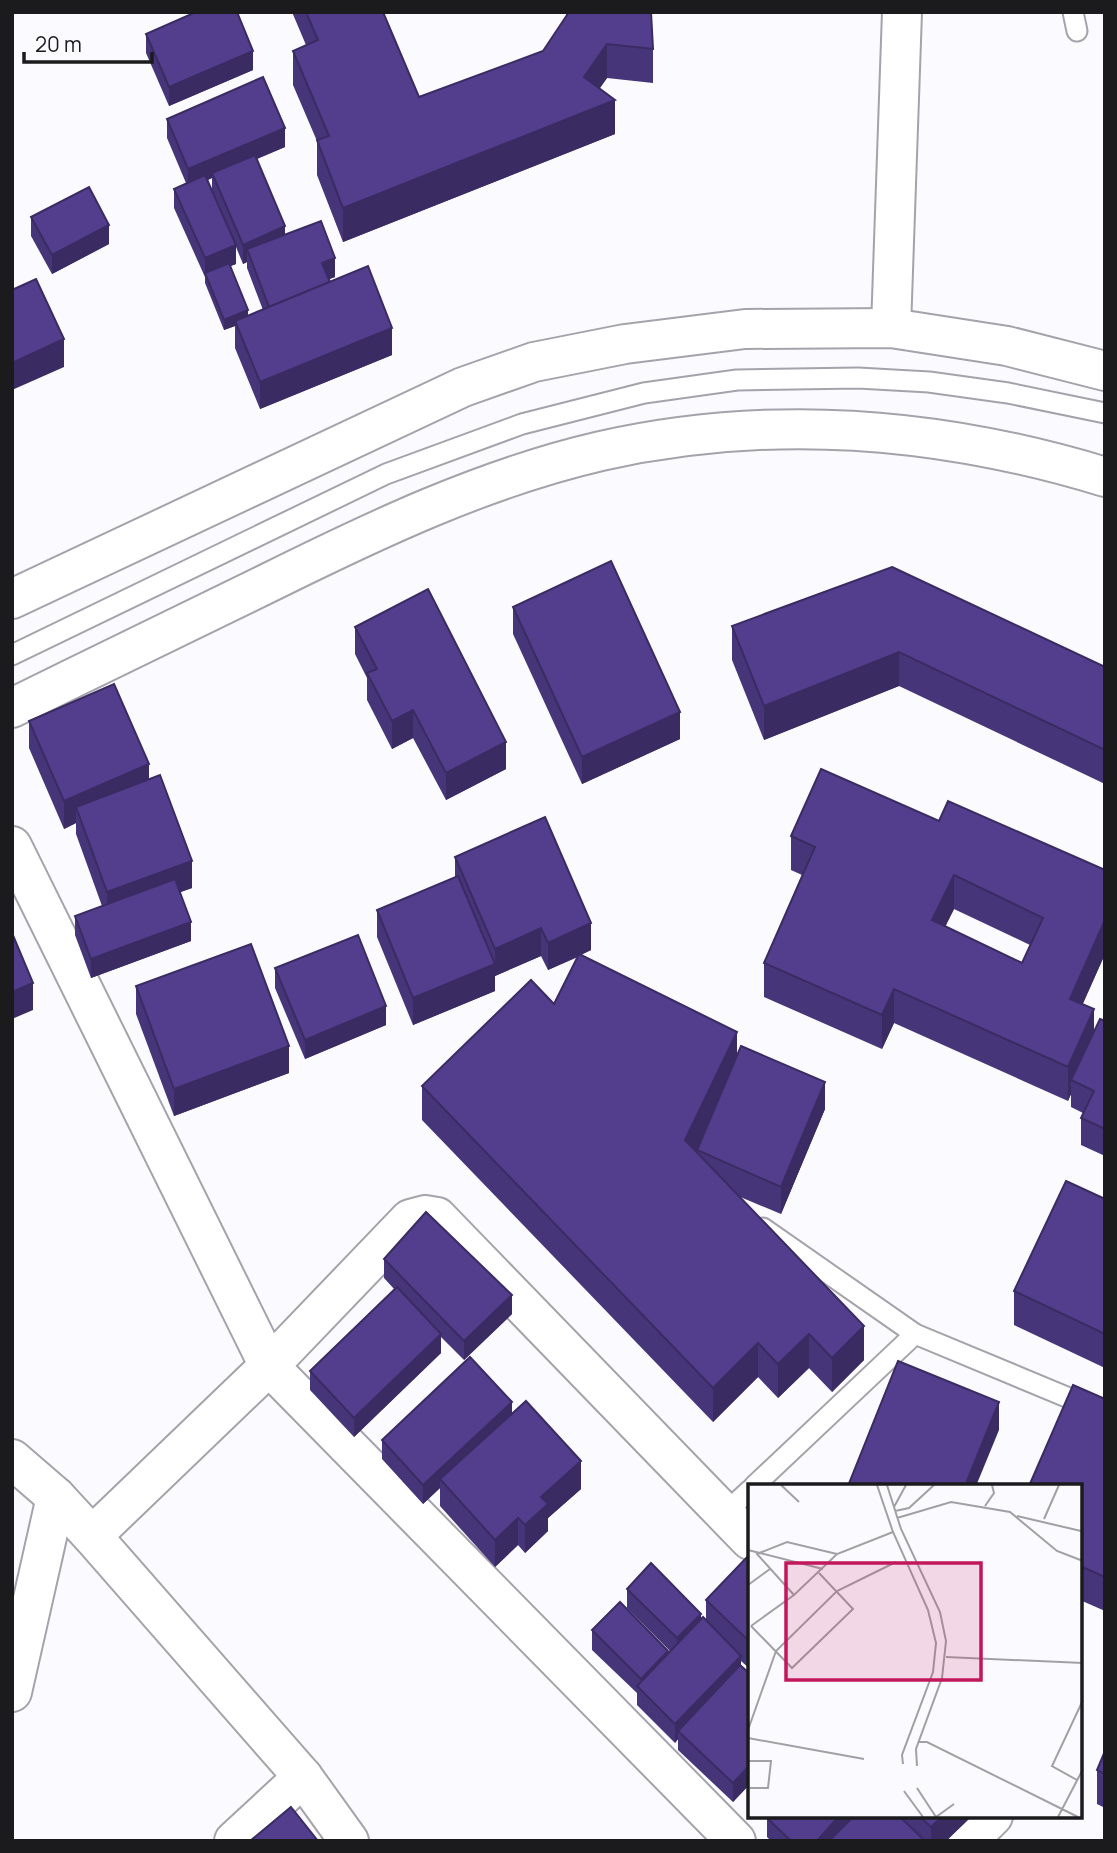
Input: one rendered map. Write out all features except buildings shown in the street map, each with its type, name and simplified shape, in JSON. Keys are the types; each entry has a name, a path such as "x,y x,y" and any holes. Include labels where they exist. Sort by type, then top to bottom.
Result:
{"street":[{"path":"891,328 902,12"},
{"path":"12,599 463,387 534,362 625,344 745,329 891,328 1007,346 1105,371"},
{"path":"12,708 385,525 520,474 601,451 680,437 764,429 877,430 979,444 1037,456 1105,477"},
{"path":"12,846 269,1366 736,1841"},
{"path":"92,1536 269,1366 410,1219 425,1215 437,1217 741,1515"},
{"path":"12,1459 56,1497 92,1536 303,1777 349,1841"},
{"path":"12,1692 56,1497"},
{"path":"234,1841 303,1777"},
{"path":"968,1841 991,1818"}],"lane":[{"path":"12,655 386,474 522,425 643,393 737,380 858,378 929,382 1009,393 1105,413"},
{"path":"752,1221 915,1334 1105,1413"},
{"path":"756,1484 915,1334"}]}
